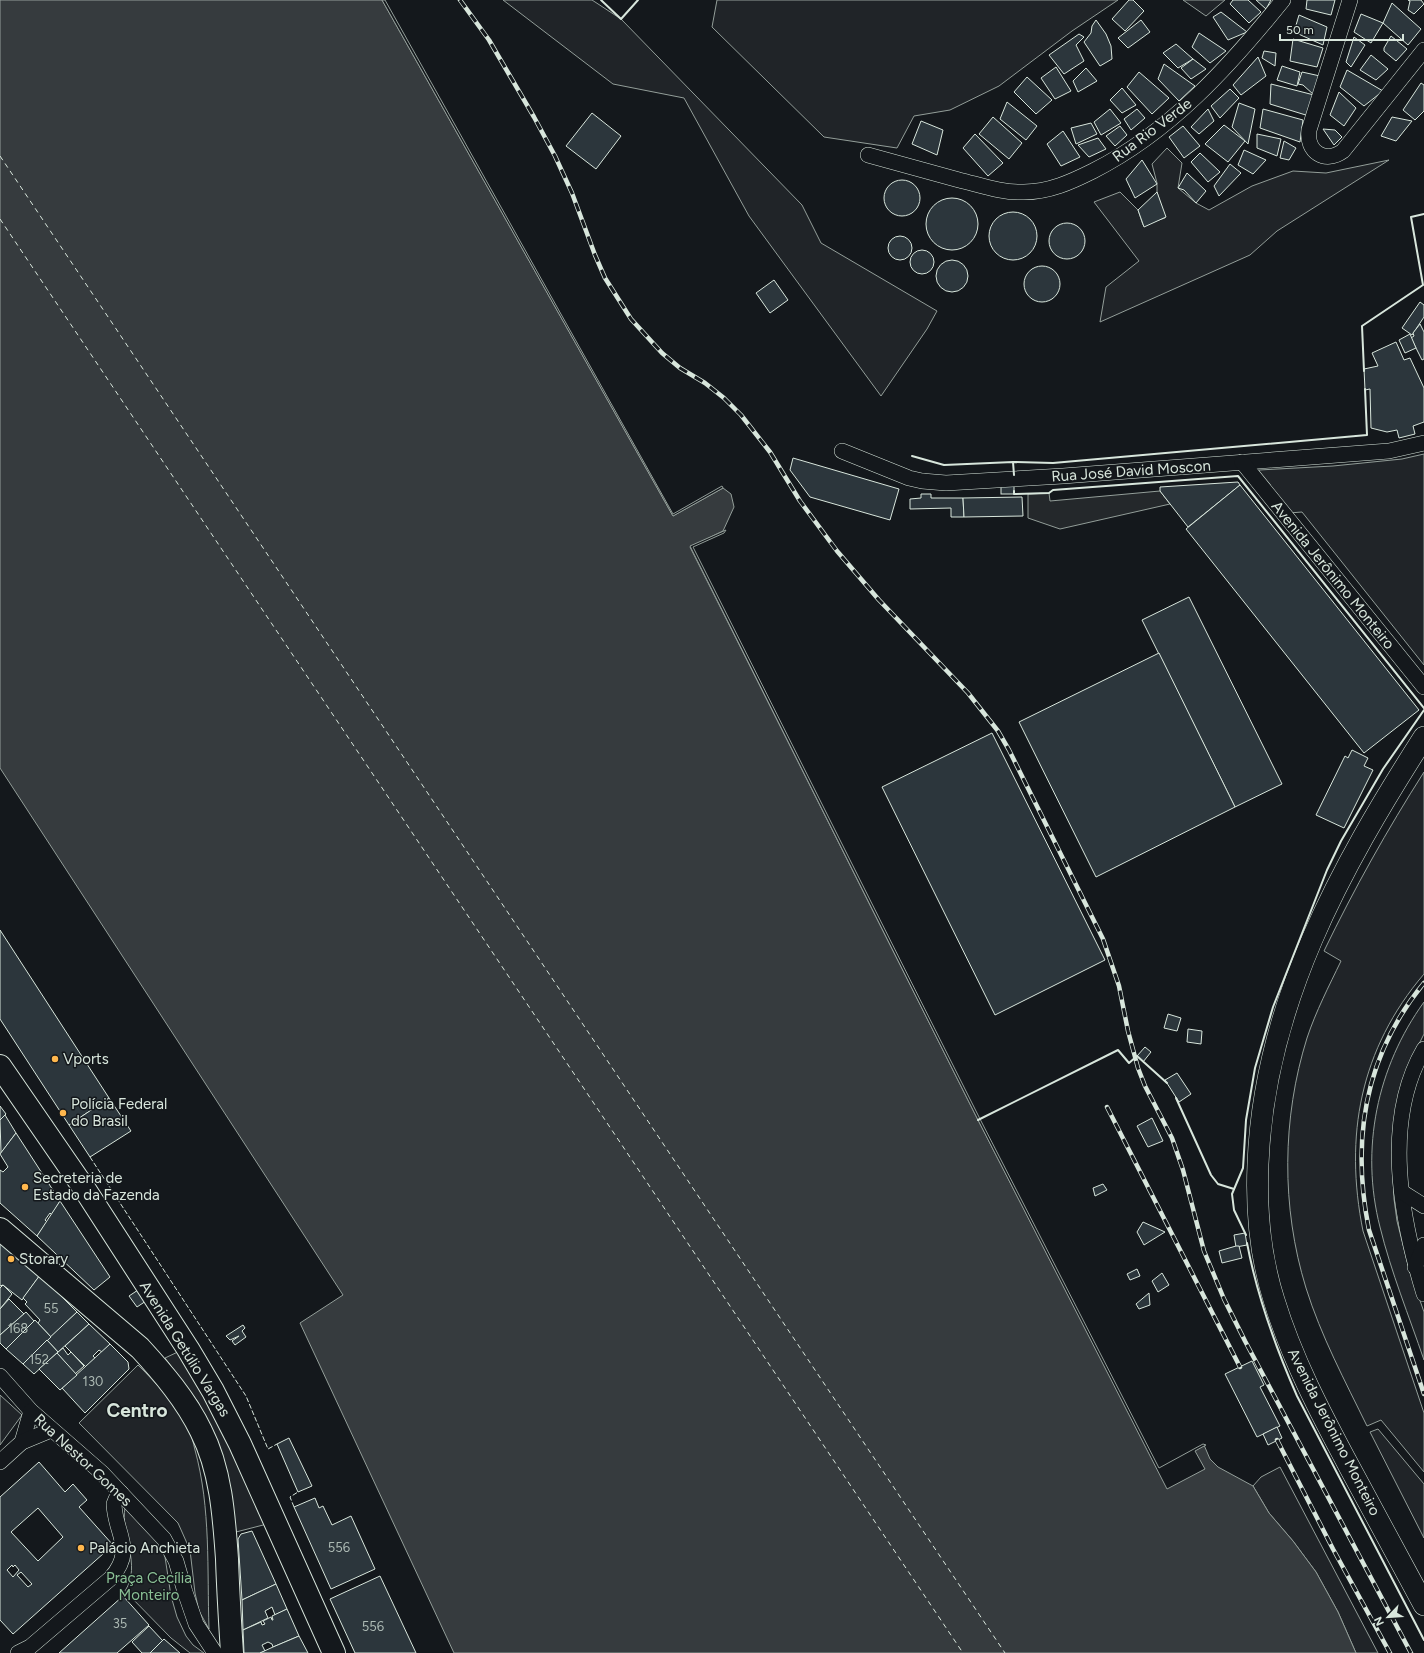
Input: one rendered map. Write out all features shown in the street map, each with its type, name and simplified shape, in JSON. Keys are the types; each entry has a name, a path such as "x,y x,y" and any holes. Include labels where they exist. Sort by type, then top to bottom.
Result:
{"main road":[{"name":"Avenida Getúlio Vargas","path":"0,1066 84,1188 188,1349 213,1391 240,1444 334,1653"},
{"path":"1,1231 140,1348 158,1368 181,1398 202,1432 214,1464 221,1493 232,1653"}],"street":[{"name":"Rua Rio Verde","path":"868,155 1002,191 1034,192 1062,185 1082,177 1121,155 1167,122 1197,95 1235,57 1283,0"},
{"path":"1350,0 1308,130 1310,144 1320,155 1332,157 1343,151 1424,50"},
{"name":"Rua José David Moscon","path":"842,451 909,478 928,482 946,483 1389,451 1424,443"},
{"name":"Avenida Jerônimo Monteiro","path":"1242,462 1424,687"},
{"name":"Avenida Jerônimo Monteiro","path":"1424,738 1364,835 1340,880 1293,988 1283,1017 1267,1077 1259,1146 1257,1180 1260,1240 1273,1299 1285,1332 1319,1410 1424,1605"},
{"path":"1424,1049 1408,1087 1400,1139 1402,1192 1407,1234 1424,1294"},
{"path":"1402,1192 1424,1206"},
{"path":"1416,1267 1424,1245"},
{"name":"Rua Nestor Gomes","path":"0,1376 31,1411 102,1474 164,1539 171,1551 196,1624 215,1653"},
{"name":"Rua Nestor Gomes","path":"22,1442 31,1411"},
{"path":"0,1462 22,1442 51,1430"},
{"path":"18,1653 30,1647 111,1578 118,1570 122,1562 123,1546 114,1504 121,1493"}],"green space":[{"path":"503,0 592,0 621,19 802,205 821,243 937,311 927,329 881,396 749,216 684,98 613,84"},
{"path":"717,0 1118,0 1072,31 999,86 950,110 914,116 897,148 824,137 712,27"},
{"path":"1183,0 1225,0 1206,16"},
{"path":"1167,148 1182,163 1178,188 1196,203 1209,210 1252,186 1293,171 1326,173 1389,160 1277,231 1250,255 1100,322 1106,287 1139,261 1094,202 1120,192 1138,210 1143,225 1165,218 1157,192 1157,183 1152,164"},
{"path":"1424,454 1424,665 1302,512 1289,513 1258,475 1259,470 1333,466 1402,459"},
{"path":"1424,772 1424,974 1402,1003 1385,1032 1372,1063 1362,1095 1357,1128 1356,1161 1358,1196 1363,1231 1424,1413 1424,1472 1381,1420 1367,1426 1326,1341 1306,1288 1298,1257 1292,1226 1288,1163 1289,1131 1299,1068 1314,1018 1341,961 1324,951 1371,860"},
{"path":"1424,1002 1424,1034 1408,1066 1401,1086 1393,1130 1392,1153 1394,1199 1397,1221 1409,1269 1424,1312 1424,1360 1384,1244 1374,1198 1372,1168 1373,1139 1377,1110 1384,1081 1394,1054 1408,1027"},
{"path":"182,1350 203,1387 267,1524 236,1532 218,1445 198,1402 165,1358"},
{"path":"138,1365 171,1402 183,1418 191,1435 204,1494 208,1562 209,1629 199,1611 195,1593 190,1550 178,1523 79,1423"},
{"path":"0,1395 22,1415 0,1445"},
{"path":"1378,1429 1424,1484 1424,1538 1370,1432"},
{"path":"1280,1467 1378,1653 1356,1653 1338,1612 1316,1572 1293,1541 1269,1513 1253,1486 1261,1477"},
{"name":"Praça Cecília Monteiro","path":"125,1508 159,1543 165,1557 171,1596 177,1617 186,1636 193,1645 204,1653 190,1653 171,1638 125,1591 130,1581 131,1560 125,1528"}],"shaded area":[{"path":"0,0 382,0 673,516 723,488 731,494 734,507 723,531 690,547 978,1120 1158,1470 1204,1445 1210,1459 1218,1467 1253,1486 1269,1513 1293,1541 1316,1572 1338,1612 1356,1653 454,1653 300,1323 343,1295 0,768"},
{"path":"1160,491 1170,504 1060,529 1028,518 1028,494 1049,493 1050,501"}],"pier":[{"path":"382,0 385,0 673,514 722,486 723,488 673,516"},
{"path":"726,530 724,533 693,547 980,1119 1159,1468 1203,1444 1206,1445 1195,1451 1205,1469 1167,1489 978,1120 690,546"}],"building":[{"path":"1129,0 1133,0 1144,11 1125,31 1112,19"},
{"path":"1233,0 1248,0 1261,12 1249,23 1230,4"},
{"path":"1256,0 1271,0 1266,9"},
{"path":"1307,0 1335,0 1331,15 1306,9"},
{"path":"1408,0 1421,0 1424,4 1414,14 1408,10 1410,1"},
{"path":"1392,3 1421,29 1408,45 1383,23"},
{"path":"1221,12 1247,32 1228,40 1213,17"},
{"path":"1361,14 1383,23 1371,43 1354,32"},
{"path":"1299,15 1327,27 1323,45 1294,32"},
{"path":"1096,20 1106,34 1111,46 1112,59 1100,66 1084,42 1091,33 1092,26"},
{"path":"1141,20 1150,32 1128,48 1118,38"},
{"path":"1199,33 1226,51 1210,63 1192,47"},
{"path":"1079,34 1084,37 1076,45 1084,61 1064,74 1049,55"},
{"path":"1391,36 1407,49 1396,61 1384,51 1384,48"},
{"path":"1354,37 1365,45 1351,67 1346,62"},
{"path":"1293,39 1323,48 1317,67 1290,61"},
{"path":"1176,44 1193,59 1178,68 1163,53"},
{"path":"1264,51 1276,53 1275,66 1262,58"},
{"path":"1371,55 1388,69 1376,80 1360,70"},
{"path":"1258,57 1266,76 1241,95 1233,85"},
{"path":"1193,59 1206,69 1191,79 1181,68"},
{"path":"1164,64 1195,86 1179,101 1158,79"},
{"path":"1282,66 1300,72 1297,86 1277,80"},
{"path":"1056,67 1071,91 1055,99 1041,78"},
{"path":"1086,68 1097,81 1078,92 1073,81"},
{"path":"1347,70 1383,91 1364,106 1340,87"},
{"path":"1139,72 1169,98 1152,114 1127,87"},
{"path":"1302,72 1320,76 1314,95 1303,85 1298,84"},
{"path":"1027,77 1052,100 1036,114 1014,92"},
{"path":"1421,83 1424,85 1424,111 1415,120 1403,110"},
{"path":"1271,84 1314,95 1309,116 1270,104"},
{"path":"1122,88 1136,105 1122,113 1110,100"},
{"path":"1230,89 1239,98 1220,118 1211,106"},
{"path":"1339,92 1356,108 1344,126 1330,115"},
{"path":"1007,102 1037,126 1026,140 1000,119"},
{"path":"1239,103 1255,109 1248,144 1232,127"},
{"path":"1110,109 1121,123 1101,135 1094,122"},
{"path":"1137,109 1145,118 1131,130 1124,119"},
{"path":"1208,109 1214,121 1199,134 1191,127"},
{"path":"1263,109 1303,120 1300,142 1260,128"},
{"path":"592,113 621,136 596,169 566,146"},
{"path":"993,117 1022,143 1009,159 979,134"},
{"path":"1392,117 1412,121 1396,141 1381,136"},
{"path":"921,121 943,130 937,155 912,144"},
{"path":"1091,123 1097,134 1076,144 1071,128"},
{"path":"1224,125 1245,141 1228,162 1205,144"},
{"path":"1120,126 1127,135 1115,146 1106,136"},
{"path":"1183,126 1200,146 1184,158 1169,137"},
{"path":"1323,129 1335,130 1342,137 1334,145"},
{"path":"1063,131 1080,157 1061,166 1047,144"},
{"path":"975,134 1003,163 988,176 963,148"},
{"path":"1257,134 1281,139 1277,156 1257,148"},
{"path":"1098,138 1106,149 1089,157 1078,145"},
{"path":"1284,141 1296,148 1289,160 1280,158"},
{"path":"1244,150 1266,160 1253,174 1238,165"},
{"path":"1200,153 1220,172 1208,182 1191,162"},
{"path":"1142,160 1157,184 1135,198 1126,179"},
{"path":"1230,164 1241,173 1219,196 1214,186"},
{"path":"1187,173 1206,191 1196,203 1184,190 1178,188"},
{"path":"902,180 912,183 917,188 920,198 917,208 912,213 902,216 892,213 887,208 884,198 887,188 892,183"},
{"path":"1157,192 1166,217 1144,227 1138,210"},
{"path":"952,198 962,200 970,206 976,214 978,224 976,234 970,242 962,248 952,250 942,248 934,242 928,234 926,224 928,214 934,206 942,200"},
{"path":"1013,212 1022,214 1030,219 1035,227 1037,236 1035,245 1030,253 1022,258 1013,260 1004,258 996,253 991,245 989,236 991,227 996,219 1004,214"},
{"path":"1071,223 1080,228 1084,234 1084,248 1080,254 1071,259 1063,259 1054,254 1050,248 1049,237 1054,228 1060,224"},
{"path":"900,236 908,240 912,248 908,256 900,260 892,256 888,248 892,240"},
{"path":"922,250 930,254 934,262 930,270 922,274 914,270 910,262 914,254"},
{"path":"949,260 955,260 964,264 968,276 964,288 955,292 949,292 940,288 936,279 936,273 940,264"},
{"path":"1045,266 1055,271 1059,277 1059,291 1055,297 1049,301 1039,302 1029,297 1025,291 1024,281 1029,271 1035,267"},
{"path":"774,280 788,300 770,313 756,293"},
{"path":"1420,302 1424,305 1424,317 1412,335 1402,328"},
{"path":"1420,324 1424,332 1424,359 1422,360 1411,338 1414,336 1413,333"},
{"path":"1410,334 1416,348 1405,353 1399,340"},
{"path":"1396,342 1404,360 1410,358 1424,388 1424,422 1413,426 1415,434 1399,438 1397,430 1387,432 1371,428 1370,389 1365,390 1364,369 1378,366 1372,353"},
{"path":"793,458 899,489 890,520 810,497 790,470"},
{"path":"1238,482 1240,485 1188,527 1160,491 1160,487"},
{"path":"1001,483 1014,483 1014,494 1001,494"},
{"path":"1240,485 1419,710 1364,753 1186,529"},
{"path":"921,494 931,494 931,498 963,498 964,517 951,517 951,508 910,509 910,499 921,498"},
{"path":"1022,497 1023,516 964,517 963,498"},
{"path":"1189,597 1282,784 1235,807 1142,620"},
{"path":"1159,653 1235,807 1096,877 1019,722"},
{"path":"992,733 1105,960 995,1015 882,787"},
{"path":"1352,750 1368,758 1364,766 1373,770 1344,828 1316,815 1345,756 1348,758"},
{"name":"Vports","path":"0,930 109,1098 69,1125 0,1019"},
{"path":"1168,1014 1181,1018 1177,1031 1164,1028"},
{"path":"1188,1029 1202,1031 1201,1044 1187,1042"},
{"path":"1145,1047 1151,1052 1143,1062 1137,1056"},
{"path":"1177,1073 1191,1094 1179,1102 1165,1080"},
{"path":"109,1098 131,1131 90,1157 69,1125"},
{"path":"0,1106 6,1114 0,1120"},
{"path":"5,1115 16,1133 1,1153 0,1120"},
{"path":"1152,1118 1163,1141 1148,1147 1137,1126"},
{"name":"Secreteria de Estado da Fazenda","path":"16,1133 60,1201 52,1215 50,1213 45,1220 47,1222 37,1236 0,1203 0,1170 3,1172 8,1167 0,1154"},
{"path":"1103,1184 1107,1190 1095,1196 1093,1188"},
{"path":"60,1201 110,1277 94,1290 37,1236"},
{"path":"1143,1222 1165,1232 1144,1245 1137,1232"},
{"path":"1245,1233 1247,1245 1236,1247 1234,1235"},
{"name":"Storary","path":"0,1242 40,1275 22,1300 3,1285 0,1286"},
{"path":"1239,1246 1242,1258 1222,1263 1219,1251"},
{"path":"1137,1269 1140,1276 1130,1280 1127,1274"},
{"path":"1162,1273 1169,1285 1158,1292 1152,1281"},
{"path":"40,1275 77,1312 51,1337 38,1323 40,1320 25,1304 27,1302 23,1298"},
{"path":"3,1285 12,1294 0,1309 0,1288"},
{"path":"138,1290 146,1301 137,1307 129,1296"},
{"path":"1149,1293 1150,1305 1139,1309 1136,1304"},
{"path":"9,1299 24,1314 0,1335 0,1309"},
{"path":"26,1312 34,1321 6,1349 0,1343 0,1335"},
{"path":"77,1312 89,1324 58,1352 47,1340"},
{"path":"35,1320 51,1337 23,1364 6,1349"},
{"path":"89,1324 110,1344 102,1352 99,1350 93,1356 95,1358 86,1367 65,1346"},
{"path":"243,1325 245,1328 242,1331 246,1337 235,1345 232,1341 239,1336 230,1340 226,1336"},
{"path":"47,1340 58,1352 34,1374 23,1364"},
{"path":"110,1344 128,1362 129,1369 85,1413 62,1388"},
{"path":"63,1348 68,1355 71,1352 84,1366 75,1374 57,1353"},
{"path":"57,1353 77,1375 60,1390 39,1369"},
{"path":"1252,1361 1264,1385 1260,1387 1280,1426 1257,1437 1225,1374"},
{"path":"1277,1427 1282,1438 1268,1445 1263,1434"},
{"path":"289,1438 312,1486 298,1492 277,1444"},
{"name":"Palácio Anchieta","path":"39,1462 65,1492 73,1484 87,1500 79,1507 113,1545 13,1634 0,1620 0,1497","holes":["38,1508 63,1537 38,1561 11,1532","12,1565 13,1567 15,1565 19,1570 13,1577 7,1570","21,1572 32,1584 28,1587 17,1575"]},
{"path":"315,1498 319,1508 323,1506 332,1525 351,1516 375,1569 331,1589 294,1507"},
{"path":"252,1531 276,1584 242,1600 238,1539 241,1534"},
{"path":"380,1576 416,1653 355,1653 330,1599"},
{"path":"276,1584 287,1609 275,1615 272,1607 265,1611 268,1618 243,1630 242,1600"},
{"path":"123,1596 149,1625 117,1653 59,1653"},
{"path":"287,1609 299,1636 273,1647 272,1644 268,1642 262,1645 265,1651 260,1653 244,1653 243,1630 261,1622 262,1625 265,1624 263,1621 271,1617 273,1620 272,1616"},
{"path":"149,1626 163,1641 150,1653 142,1653 132,1642"},
{"path":"299,1636 308,1653 260,1653 273,1647"},
{"path":"164,1639 180,1653 150,1653"}],"ferry route":[{"path":"0,156 1005,1653"},
{"path":"0,219 963,1653"}],"railway":[{"path":"460,0 489,40 555,156 572,193 605,278 631,319 662,353 680,368 705,383 724,398 741,415 770,452 800,501 837,551 879,600 968,693 998,731 1009,750 1103,939 1119,986 1128,1031 1138,1068 1145,1086 1172,1138 1183,1170 1204,1251 1224,1299 1411,1653"},
{"path":"1424,983 1404,1011 1388,1040 1375,1070 1367,1100 1363,1132 1362,1164 1364,1197 1369,1230 1424,1394"},
{"path":"1107,1107 1240,1367"},
{"path":"1277,1440 1333,1549 1390,1653"}],"fence":[{"path":"90,1157 246,1396 268,1449 277,1444"},
{"path":"294,1507 290,1497 298,1492"}],"wall":[{"path":"601,0 621,19 638,0"},
{"path":"1364,371 1362,326 1423,285 1411,217 1424,214"},
{"path":"912,456 944,465 1013,462 1053,463 1367,435 1365,389"},
{"path":"1013,462 1014,475"},
{"path":"1014,491 1014,494 1049,493 1053,490 1238,476 1424,708"},
{"path":"1246,1235 1234,1210 1232,1194 1243,1168 1246,1120 1255,1068 1273,1007 1327,870 1341,841 1383,769 1424,710"},
{"path":"978,1120 1118,1050 1129,1063 1137,1056 1167,1083"},
{"path":"1176,1098 1211,1175 1218,1184 1234,1189"},
{"path":"1247,1243 1261,1302 1281,1358 1297,1396 1424,1640"}],"place":[{"name":"Vports","path":"55,1059"},
{"name":"Polícia Federal do Brasil","path":"63,1113"},
{"name":"Secreteria de Estado da Fazenda","path":"25,1187"},
{"name":"Storary","path":"11,1259"},
{"name":"Palácio Anchieta","path":"81,1548"}],"district":[{"name":"Centro","path":"137,1410"}]}
